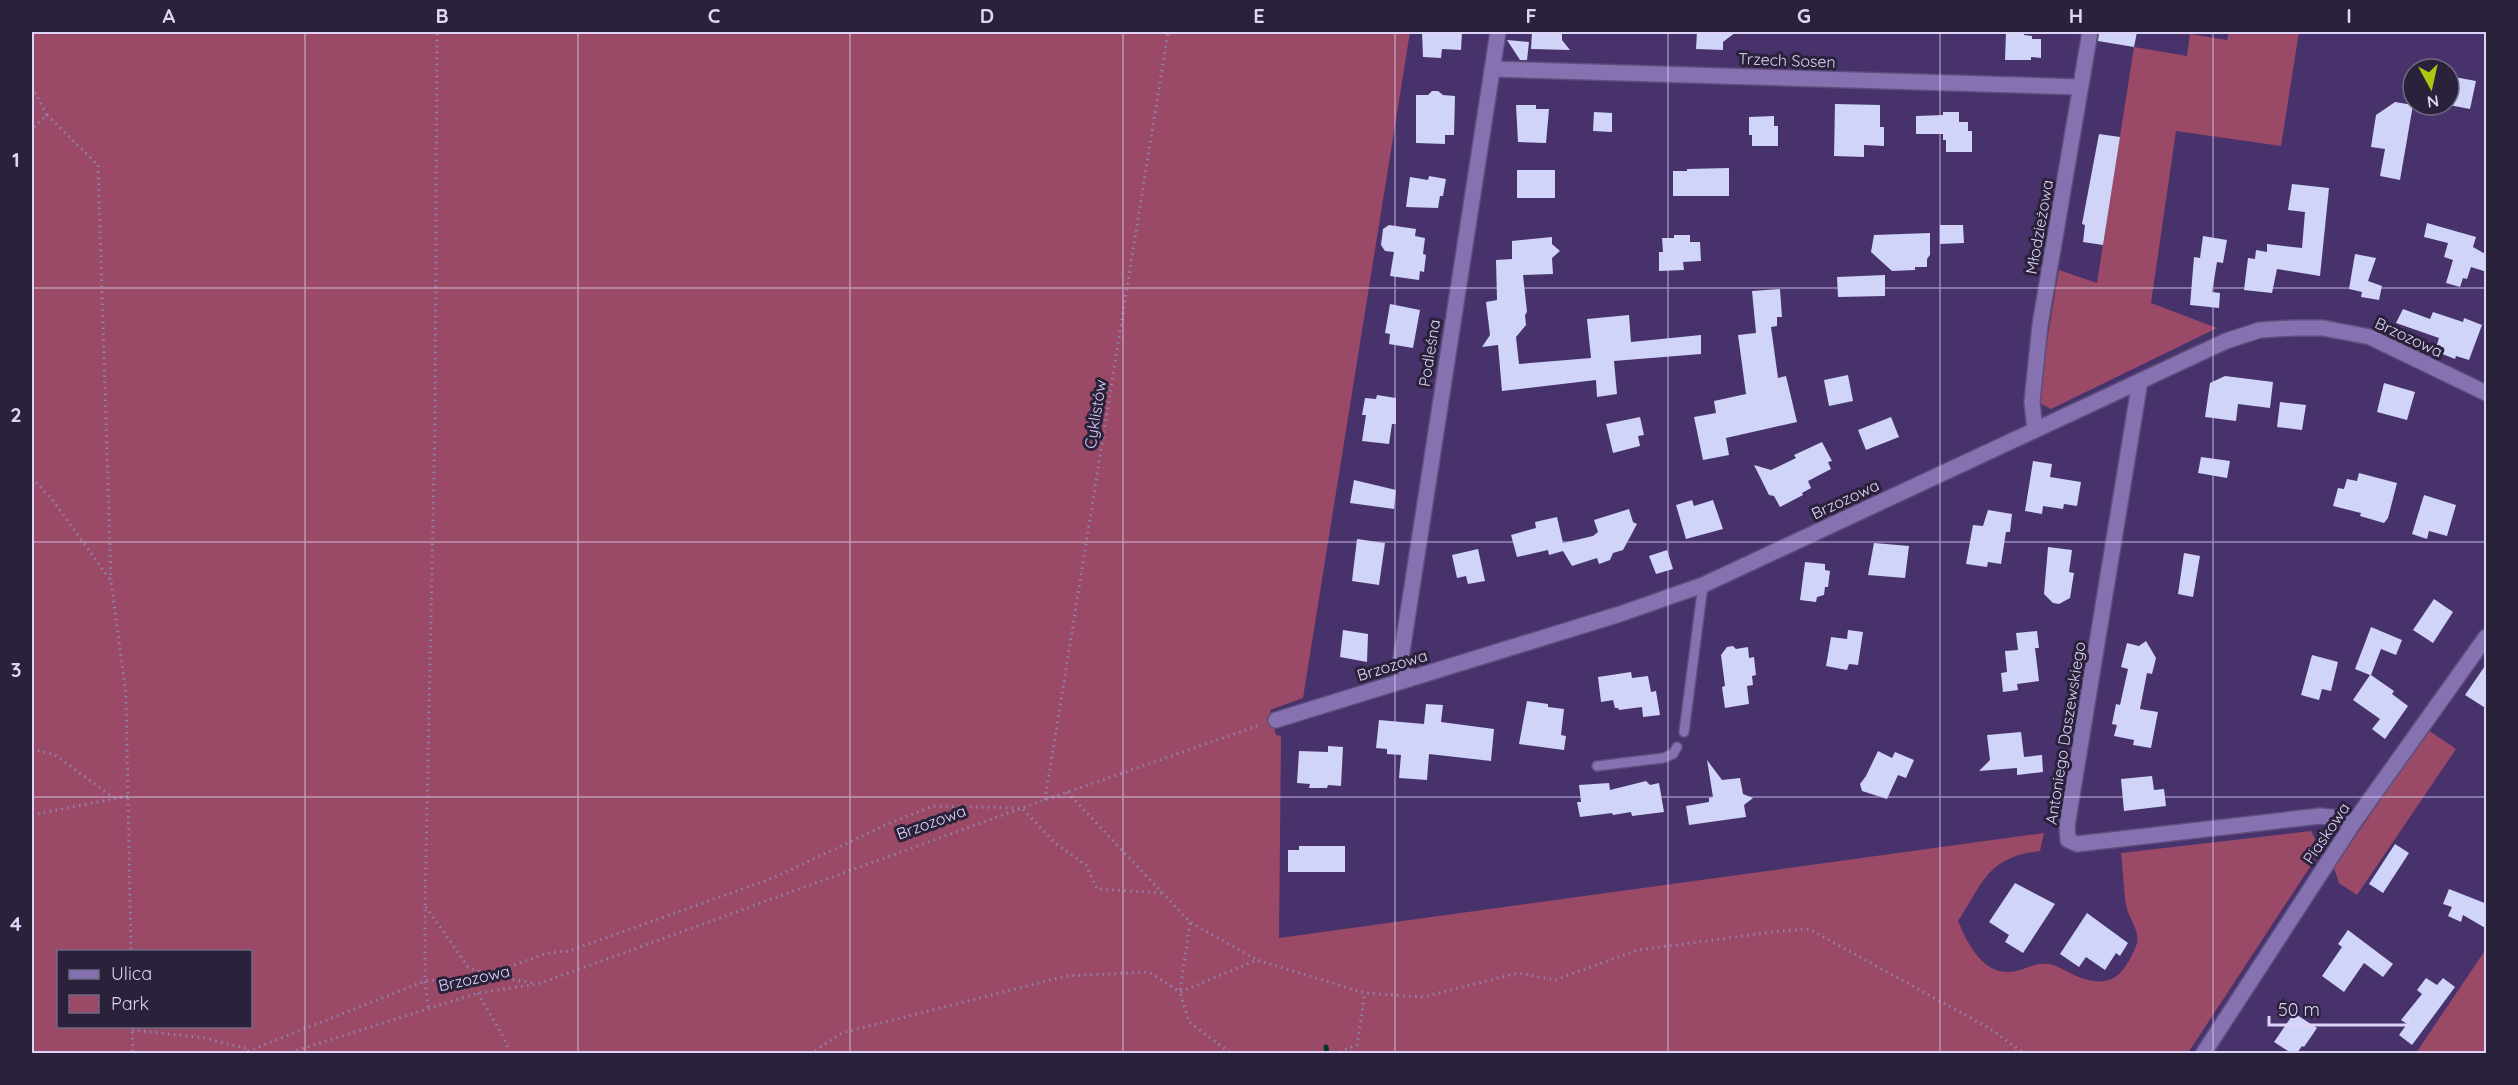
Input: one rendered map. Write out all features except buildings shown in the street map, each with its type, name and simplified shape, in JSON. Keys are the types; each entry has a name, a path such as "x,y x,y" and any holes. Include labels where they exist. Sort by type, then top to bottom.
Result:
{"street":[{"name":"Podleśna","path":"1409,679 1401,658 1498,32"},
{"name":"Młodzieżowa","path":"2035,430 2032,402 2040,326 2090,32"},
{"name":"Trzech Sosen","path":"1492,69 2080,87"},
{"name":"Brzozowa","path":"1276,720 1620,614 1703,585 2226,340 2260,330 2323,328 2370,337 2487,393"},
{"name":"Antoniego Daszewskiego","path":"2140,381 2068,814 2068,840 2077,844 2320,816 2354,822"},
{"name":"Piaskowa","path":"2203,1053 2354,822 2487,637"}],"lane":[{"path":"1684,732 1703,585"},
{"path":"1597,766 1664,758 1673,754 1677,747"}],"path":[{"path":"428,1007 425,981 425,906 435,422 437,32"},
{"name":"Cyklistów","path":"1045,800 1168,32"},
{"path":"32,87 47,115 98,165 111,581 126,693 131,950"},
{"path":"32,129 47,115"},
{"path":"32,478 54,502 111,581"},
{"name":"Brzozowa","path":"285,1053 478,993 538,984 1022,808 1276,720"},
{"path":"32,749 55,755 115,799"},
{"path":"1067,792 1190,922 1257,960 1365,993 1423,997 1518,973 1555,980 1638,951 1809,929 1989,1028 2025,1053"},
{"path":"32,815 128,796"},
{"path":"236,1053 251,1050 425,981 487,975 547,953 569,951 773,878 890,823 933,806 1022,808 1055,843 1086,865 1097,889 1162,893"},
{"path":"425,906 468,967 487,975 538,984"},
{"path":"1190,922 1180,992 1189,1022 1232,1053"},
{"path":"1180,992 1257,960"},
{"path":"810,1053 842,1033 1066,976 1149,972 1180,992"},
{"path":"478,993 490,1017 505,1037 510,1053"},
{"path":"1334,1053 1357,1045 1365,993"},
{"path":"133,1053 132,1028 206,1038 251,1050"}],"green space":[{"path":"32,32 1410,32 1303,698 1270,710 1276,735 1281,736 1279,938 2044,833 2040,851 2009,859 1989,873 1958,921 1974,952 1990,967 1999,971 2010,972 2038,964 2049,964 2082,978 2102,981 2109,980 2122,971 2132,956 2137,942 2137,933 2127,907 2121,853 2311,831 2321,850 2188,1053 32,1053"},
{"path":"2229,32 2299,32 2281,146 2176,131 2151,303 2217,328 2051,409 2040,403 2039,388 2059,270 2097,283 2134,47 2187,56 2190,34 2227,40"},
{"path":"2428,730 2456,749 2357,895 2339,883 2334,868"},
{"path":"2486,949 2486,1053 2416,1053"}],"waterway":[{"path":"1326,1047 1327,1054"}]}
